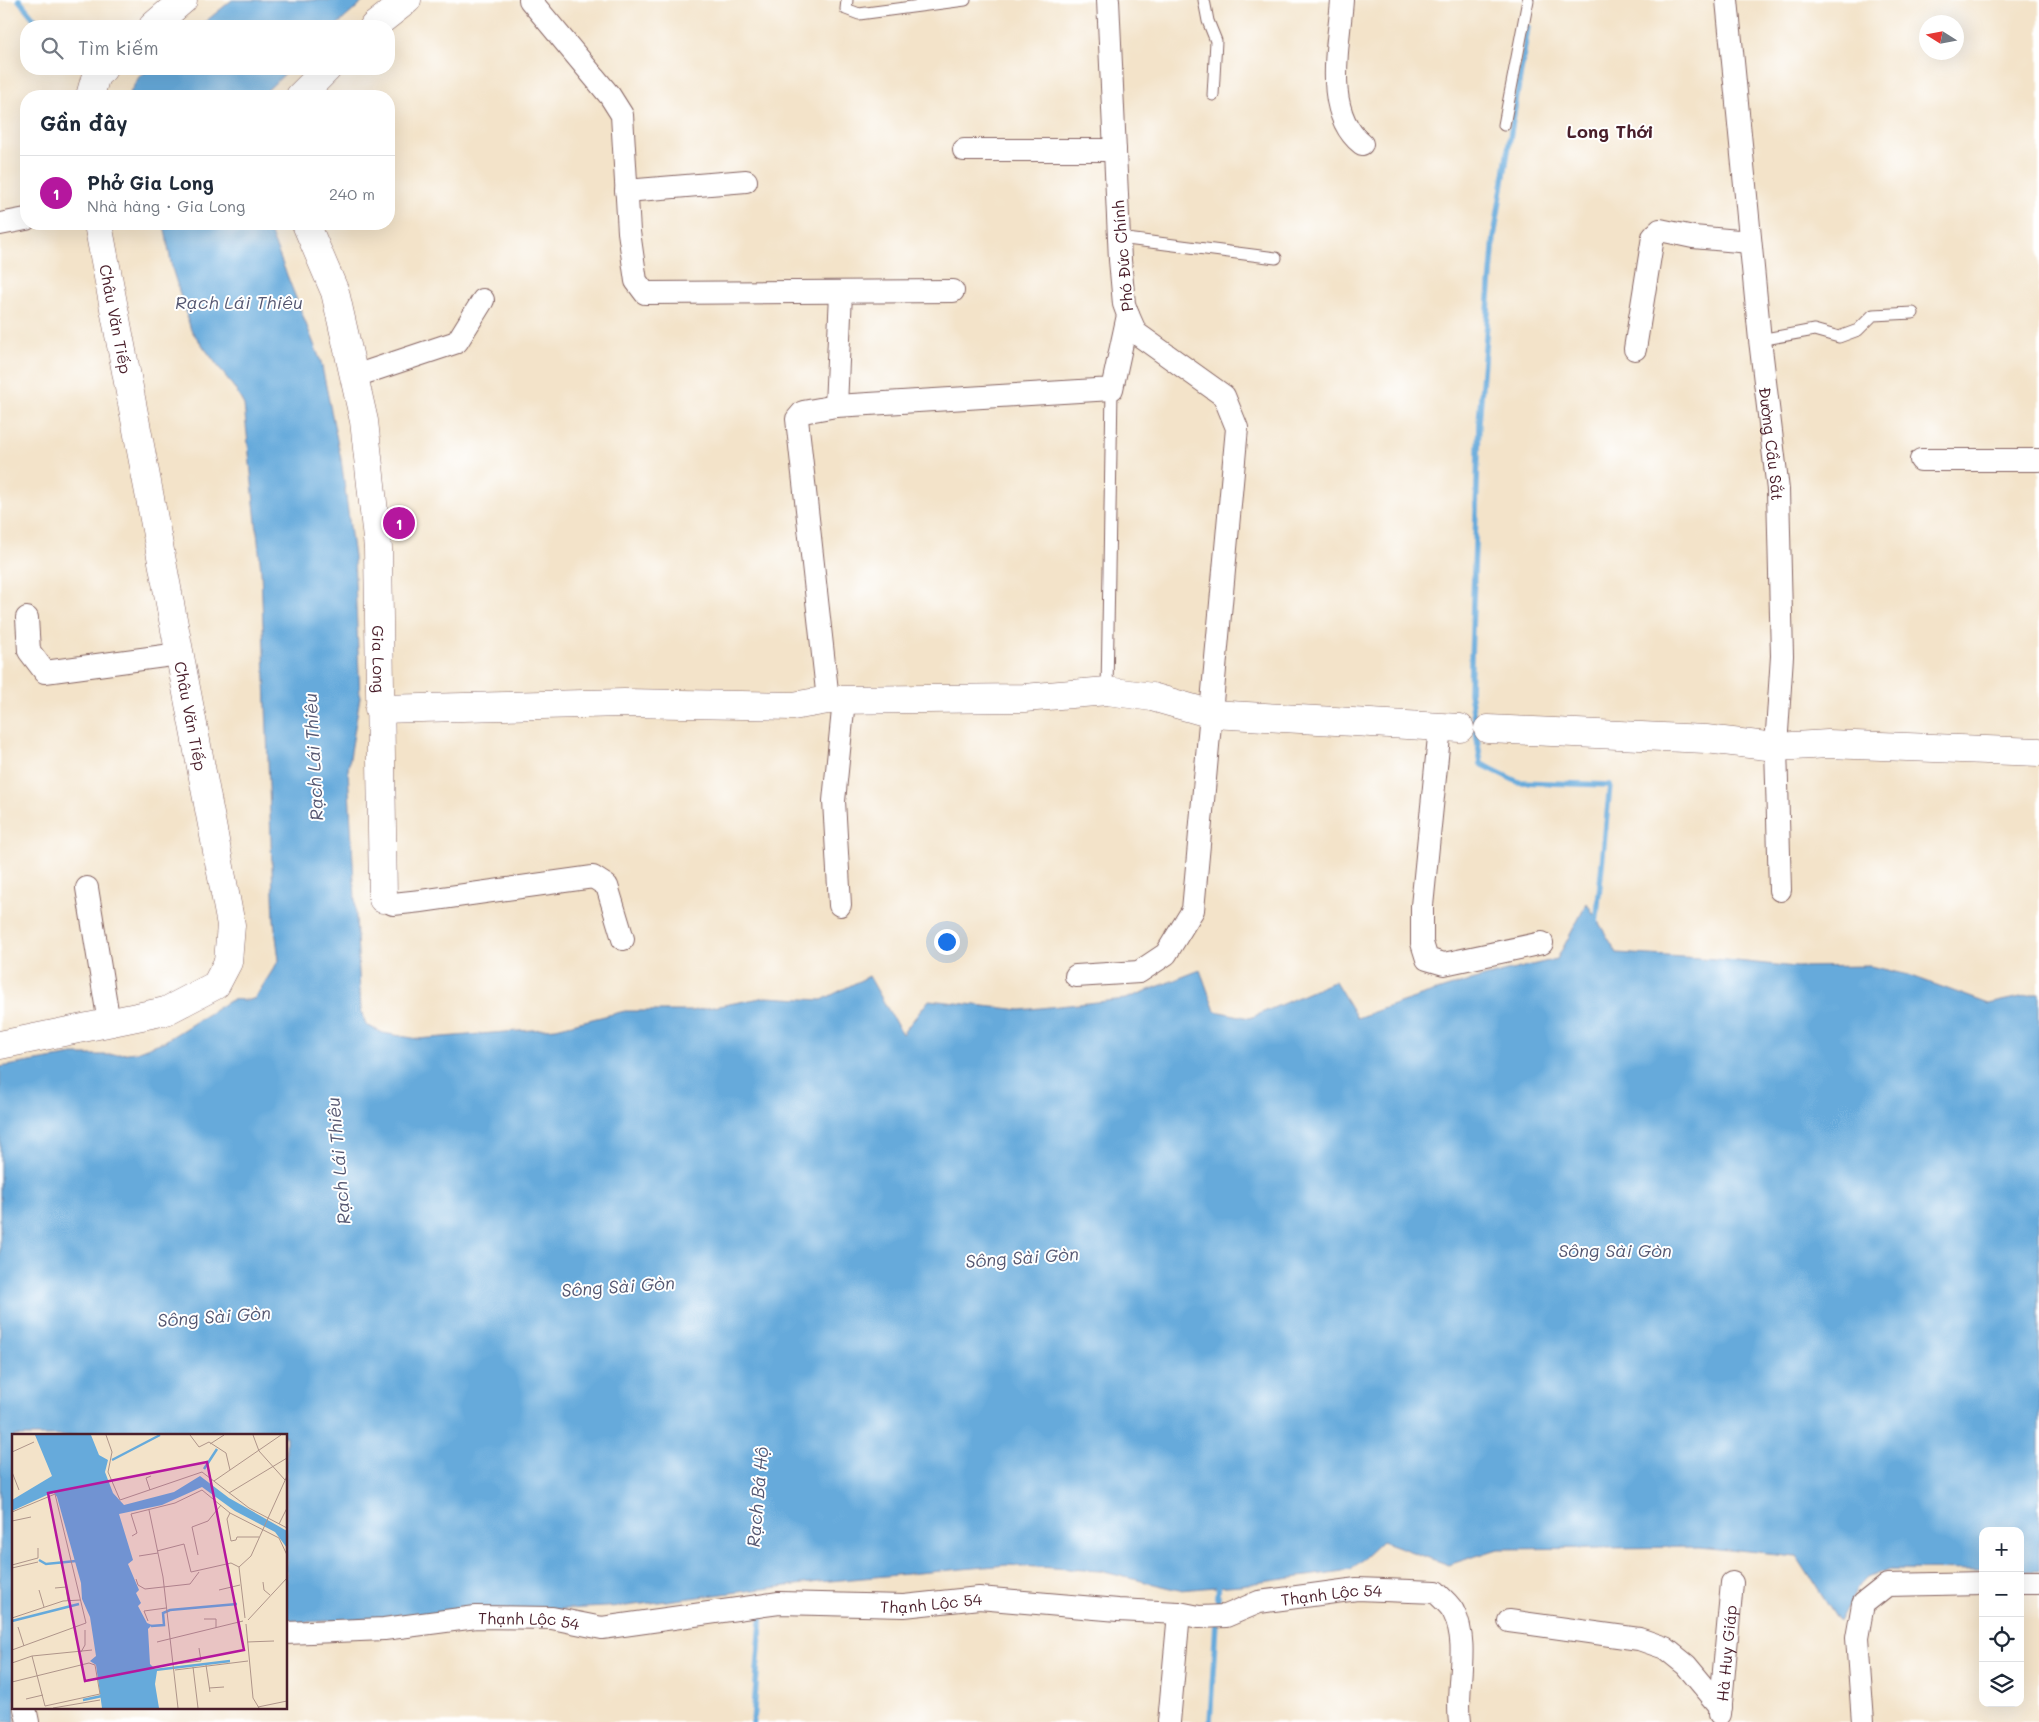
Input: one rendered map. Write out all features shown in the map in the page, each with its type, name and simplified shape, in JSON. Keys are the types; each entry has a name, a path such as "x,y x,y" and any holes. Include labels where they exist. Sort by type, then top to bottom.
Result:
{"street":[{"path":"160,20 183,0"},
{"path":"382,20 407,0"},
{"path":"530,0 610,96 622,116 626,191 636,281 644,293 953,292"},
{"name":"Phó Đức Chính","path":"1108,0 1119,238 1124,304 1128,314 1112,389"},
{"path":"1342,0 1335,92 1341,117 1351,135 1362,144"},
{"name":"Đường Cầu Sắt","path":"1727,0 1760,340 1778,490 1782,656 1776,747 1780,890"},
{"path":"92,90 96,75"},
{"path":"306,90 322,75"},
{"path":"964,150 1115,150"},
{"path":"626,191 746,180"},
{"path":"0,224 20,220"},
{"name":"Châu Văn Tiếp","path":"0,1045 166,1011 216,985 228,962 231,925 99,230"},
{"path":"309,230 335,292 357,384 457,342 483,300"},
{"path":"1634,349 1653,237 1660,230 1693,237 1750,242"},
{"path":"836,406 841,293"},
{"path":"1076,976 1139,972 1166,954 1192,910 1212,714 1237,428 1224,396 1136,333 1128,314"},
{"name":"Gia Long","path":"357,384 364,421 378,548 383,899"},
{"path":"840,905 834,801 836,700 797,419 803,412 836,406 1112,389"},
{"path":"1921,460 2039,460"},
{"path":"27,618 30,651 45,672 179,654"},
{"path":"379,709 624,703 794,706 836,700 1024,698 1107,691 1152,697 1212,714 1706,739 1776,747 1828,744 2039,752"},
{"path":"1450,727 1422,906 1422,943 1427,959 1444,964 1542,943"},
{"path":"383,899 393,904 593,877 607,886 623,939"},
{"path":"87,888 109,1023"},
{"path":"2024,1582 2039,1582"},
{"name":"Hà Huy Giáp","path":"1720,1714 1732,1583"},
{"path":"1863,1722 1857,1638 1863,1604 1887,1585 1979,1583"},
{"name":"Thạnh Lộc 54","path":"288,1633 384,1629 476,1617 552,1618 602,1628 776,1603 904,1606 979,1598 1118,1610 1179,1612 1203,1617 1226,1616 1259,1602 1357,1589 1436,1592 1454,1612 1461,1641 1458,1705 1460,1722"},
{"path":"1169,1722 1179,1612"},
{"path":"1509,1621 1639,1639 1665,1648 1686,1665 1720,1714"}],"lane":[{"path":"847,0 846,9 859,14 965,0"},
{"path":"1204,0 1208,21 1216,41 1213,95"},
{"path":"1504,125 1528,0"},
{"path":"1119,238 1276,258"},
{"path":"1760,340 1814,330 1839,337 1858,330 1873,315 1913,313"},
{"name":"Phó Đức Chính","path":"1107,691 1112,389"}],"water":[{"path":"232,0 365,0 343,20 207,20"},
{"path":"142,75 284,75 267,90 131,90"},
{"name":"Sông Sài Gòn","path":"165,230 269,230 321,362 341,459 354,557 360,697 348,770 361,1010 366,1025 383,1033 418,1039 556,1028 625,1011 692,1011 766,997 822,1000 869,976 902,1034 929,1000 1021,1010 1126,999 1200,970 1215,1011 1250,1018 1335,981 1357,1018 1456,985 1557,959 1587,903 1617,953 1716,959 1796,967 1870,966 1909,975 1989,1004 2039,993 2039,1571 2024,1571 2024,1527 1979,1527 1979,1570 1889,1569 1867,1578 1856,1589 1839,1622 1797,1557 1700,1547 1498,1549 1448,1565 1382,1541 1351,1570 1240,1585 1179,1590 1100,1571 1006,1565 819,1582 626,1606 288,1623 288,1434 12,1434 12,1710 15,1710 15,1722 0,1722 0,1067 73,1055 110,1055 136,1052 165,1041 229,1001 255,998 279,960 274,921 261,571 244,405 235,389 191,330 172,268"}],"waterway":[{"path":"19,0 35,20"},
{"path":"1528,27 1494,237 1479,422 1470,692 1481,764 1518,782 1610,785 1596,924"},
{"path":"1217,1613 1219,1579"},
{"name":"Rạch Bá Hộ","path":"753,1722 762,1610"},
{"path":"1210,1722 1216,1622"}],"place":[{"name":"Phở Gia Long","path":"399,523"}],"district":[{"name":"Long Thới","path":"1610,131"}],"water label":[{"name":"Rạch Lái Thiêu","path":"239,302"},
{"name":"Rạch Lái Thiêu","path":"313,757"},
{"name":"Rạch Lái Thiêu","path":"338,1161"}]}
